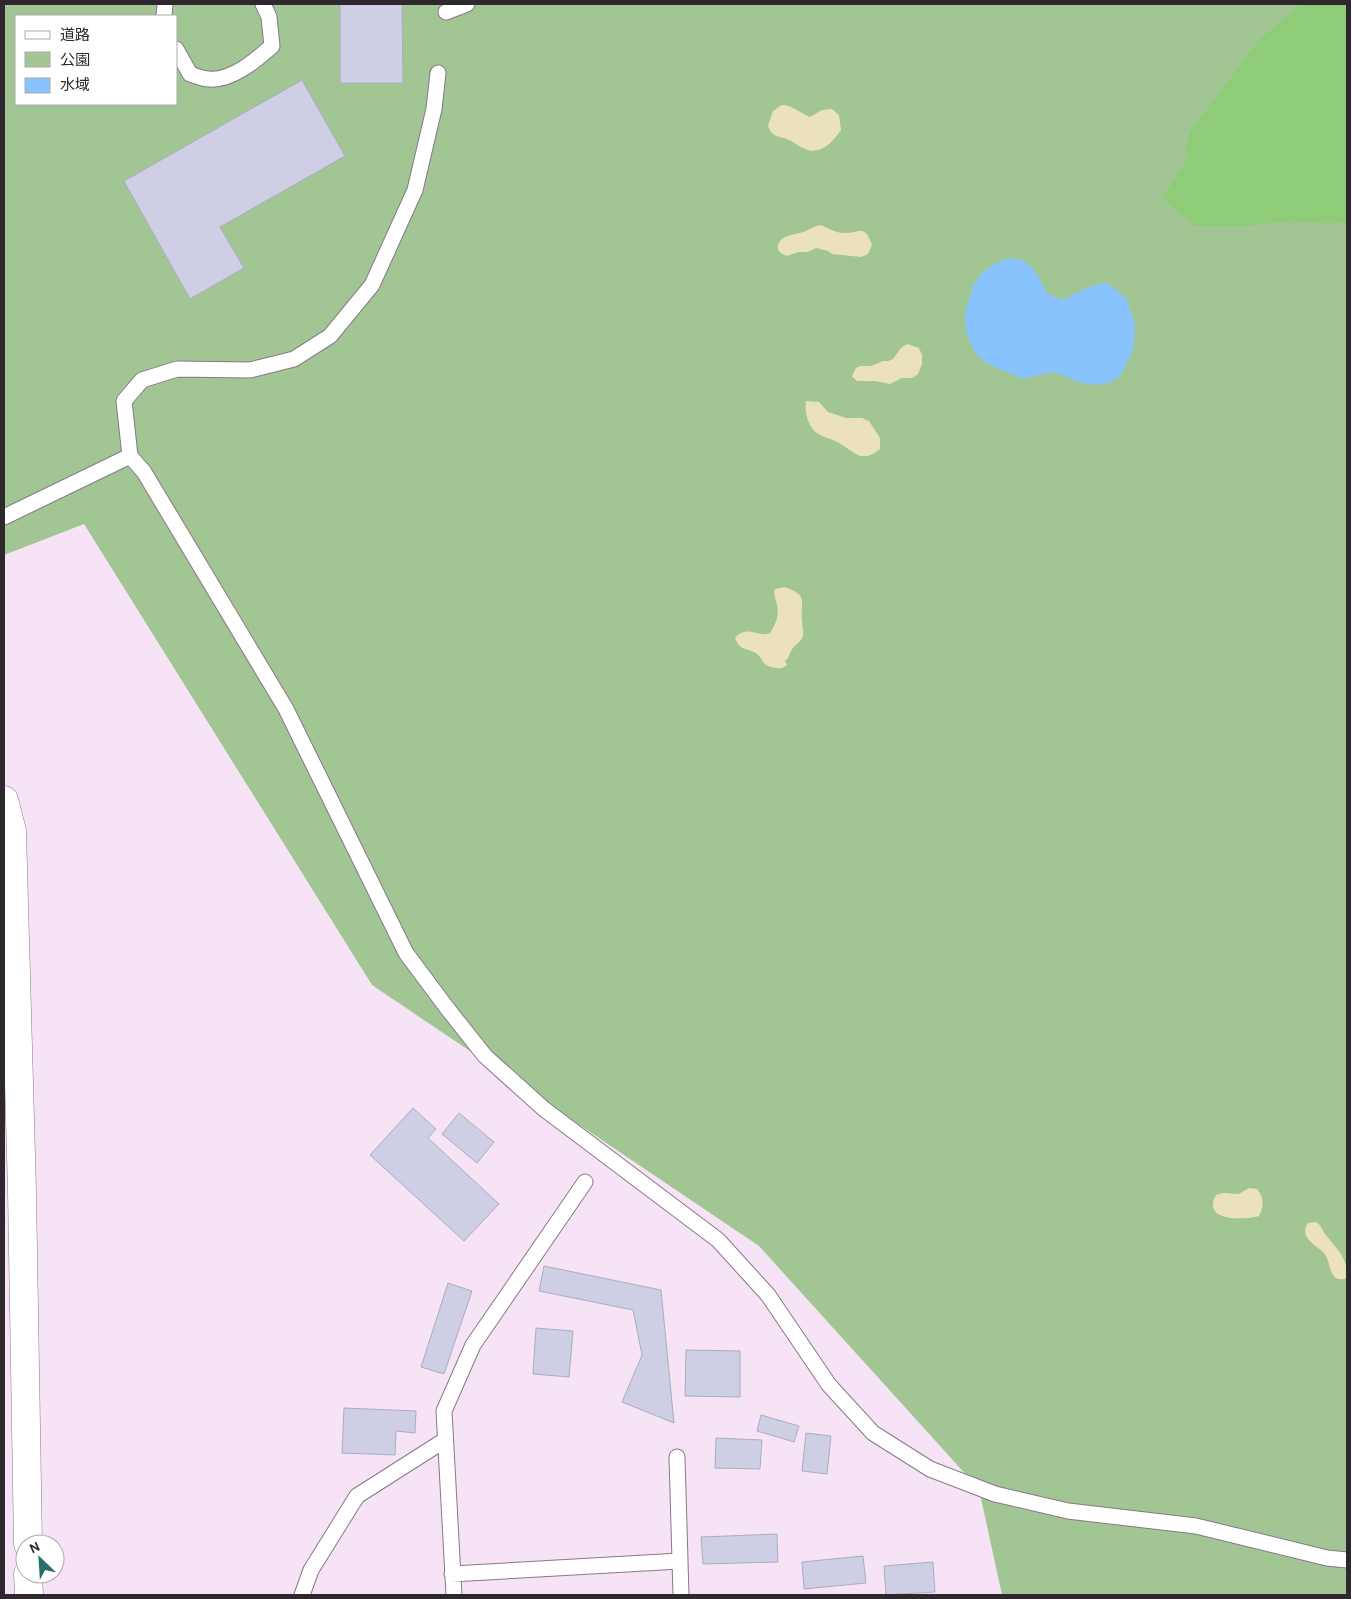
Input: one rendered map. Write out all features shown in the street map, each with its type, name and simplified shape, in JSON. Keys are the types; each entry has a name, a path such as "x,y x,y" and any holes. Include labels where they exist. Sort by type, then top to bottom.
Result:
{"street":[{"path":"4,800 12,830 22,1201 28,1534"}],"lane":[{"path":"178,53 190,74 209,80 223,79 251,64 272,46 269,17 263,4"},
{"path":"446,12 466,4"},
{"path":"438,74 434,110 415,190 372,285 330,336 294,359 250,370 178,369 142,380 124,400 130,456 144,472 286,709 406,952 485,1056 544,1109 718,1240 768,1295 829,1385 873,1433 930,1469 995,1494 1068,1511 1196,1526 1327,1558 1347,1560"},
{"path":"4,517 130,456"},
{"path":"454,1595 444,1411 473,1345 585,1182"},
{"path":"302,1595 310,1570 357,1496 445,1440"},
{"path":"677,1457 681,1595"},
{"path":"452,1574 680,1561"}],"green space":[{"path":"4,4 1347,4 1347,1595 1002,1595 979,1489 759,1246 372,985 84,524 4,555"},
{"path":"1301,4 1347,4 1347,222 1286,221 1247,226 1195,226 1163,198 1190,154 1185,147 1190,132 1259,40"}],"sand":[{"path":"782,105 793,108 810,117 822,110 832,109 839,115 841,130 834,140 820,150 814,151 803,148 774,135 768,126 773,111"},
{"path":"821,225 841,233 864,232 872,245 868,254 861,257 832,254 816,248 808,252 798,252 787,256 779,251 778,245 782,239"},
{"path":"907,344 919,348 922,355 922,364 918,374 912,378 902,378 890,384 875,381 857,381 852,376 856,368 860,366 871,366 893,359 901,348"},
{"path":"806,401 819,402 828,412 846,418 862,418 869,421 880,438 880,449 868,456 859,455 837,442 816,433 808,421"},
{"path":"785,587 798,593 802,599 803,636 785,661 787,665 782,668 770,667 764,663 760,656 741,647 735,638 744,632 770,633 775,623 778,609 774,593 775,589"},
{"path":"1249,1188 1257,1189 1261,1195 1262,1209 1259,1216 1244,1218 1226,1217 1219,1215 1214,1210 1213,1204 1216,1195 1223,1193 1239,1194"},
{"path":"1316,1222 1344,1259 1347,1278 1341,1279 1333,1276 1327,1257 1307,1237 1305,1228 1308,1223"}],"water":[{"path":"1009,258 1023,261 1029,265 1037,275 1047,294 1064,300 1089,287 1107,283 1126,298 1135,324 1133,350 1121,375 1113,381 1100,385 1082,383 1054,372 1023,379 988,364 978,356 971,345 966,331 965,314 973,285 982,273 994,264"}],"building":[{"path":"340,4 402,4 403,83 340,83"},
{"path":"302,80 345,156 220,227 244,268 190,299 124,181"},
{"path":"413,1108 436,1129 428,1138 499,1204 464,1241 370,1155"},
{"path":"459,1113 494,1142 477,1163 442,1134"},
{"path":"544,1266 661,1290 674,1423 622,1402 642,1355 633,1310 539,1291"},
{"path":"448,1283 472,1291 444,1374 421,1367"},
{"path":"536,1328 573,1331 569,1377 533,1374"},
{"path":"686,1350 740,1351 740,1397 685,1396"},
{"path":"344,1408 416,1411 415,1433 396,1431 395,1455 342,1453"},
{"path":"761,1415 799,1426 794,1442 757,1431"},
{"path":"806,1433 831,1436 827,1474 802,1471"},
{"path":"716,1438 762,1440 760,1469 715,1468"},
{"path":"777,1534 778,1562 703,1564 701,1537"},
{"path":"863,1556 866,1583 804,1589 802,1562"},
{"path":"933,1562 935,1592 886,1595 884,1566"}]}
